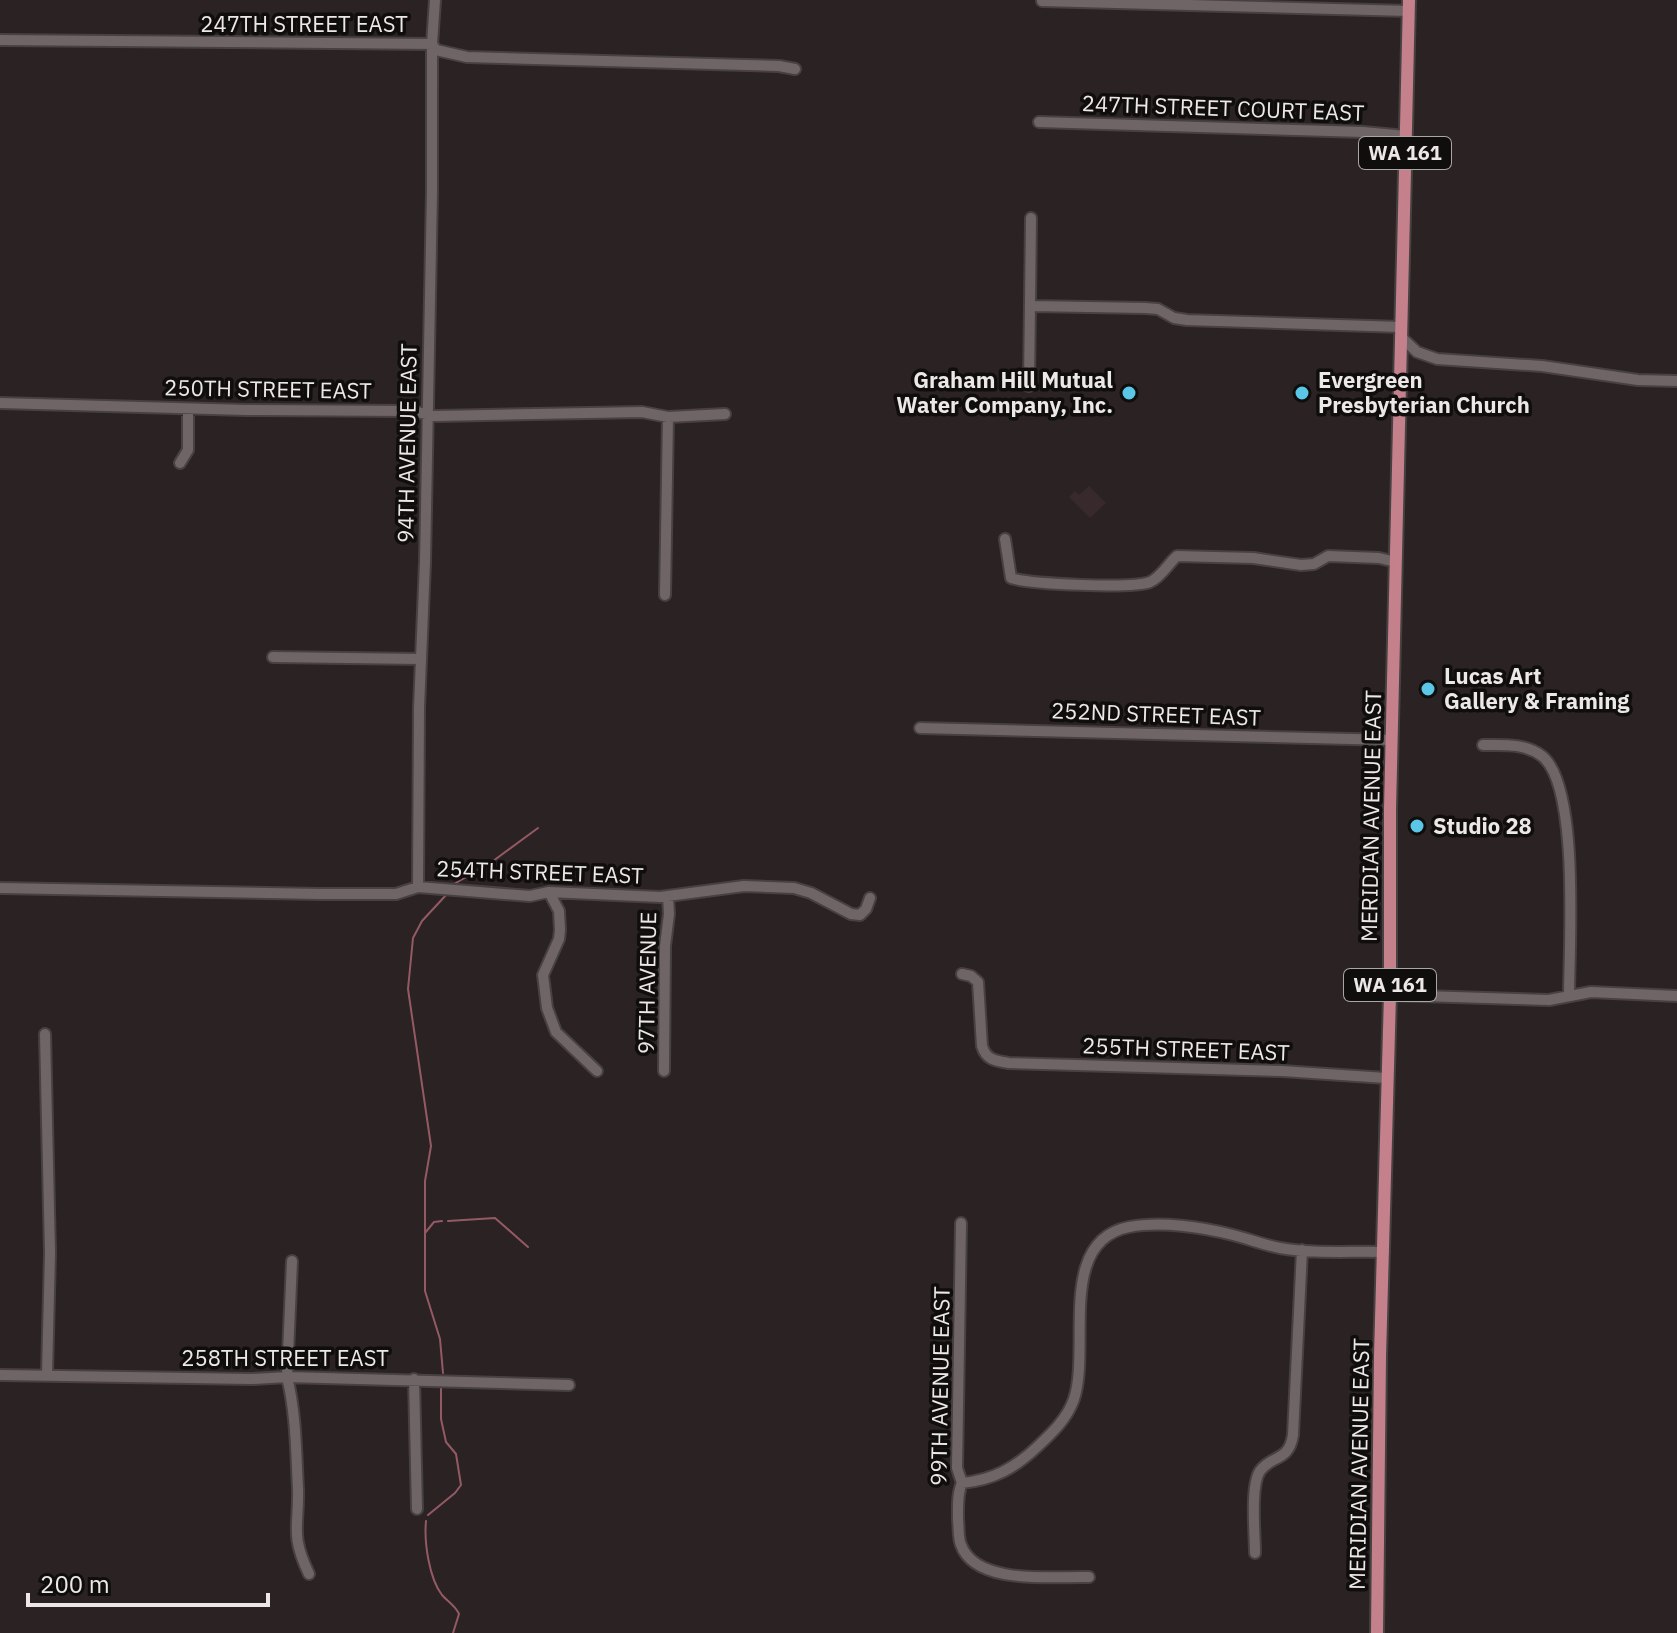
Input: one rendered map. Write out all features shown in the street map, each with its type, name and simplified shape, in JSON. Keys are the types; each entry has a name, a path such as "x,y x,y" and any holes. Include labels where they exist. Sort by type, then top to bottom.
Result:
{"main road":[{"name":"MERIDIAN AVENUE EAST","path":"1377,1633 1392,740 1409,6"}],"street":[{"name":"94TH AVENUE EAST","path":"418,887 435,0"},
{"path":"1042,1 1409,6"},
{"name":"247TH STREET EAST","path":"0,40 432,44 436,50 467,57 779,66 795,69"},
{"name":"247TH STREET COURT EAST","path":"1039,122 1406,136"},
{"path":"1029,386 1031,218"},
{"path":"1030,306 1145,308 1158,309 1174,318 1210,322 1401,332 1417,352 1448,360 1542,366 1638,380 1677,381"},
{"name":"250TH STREET EAST","path":"0,403 427,413 437,416 642,412 668,417 725,414"},
{"path":"180,463 188,450 188,409"},
{"path":"665,595 668,417"},
{"path":"1005,539 1011,578 1035,581 1147,583 1160,575 1177,556 1190,555 1253,558 1301,565 1314,564 1328,556 1379,558 1396,562"},
{"path":"273,657 421,659"},
{"name":"252ND STREET EAST","path":"920,728 1392,740"},
{"path":"1483,745 1509,745 1534,751 1550,765 1561,791 1567,825 1569,996"},
{"name":"254TH STREET EAST","path":"0,888 396,894 418,887 530,896 549,892 668,896 744,886 794,888 811,893 851,914 860,915 870,898"},
{"path":"549,892 559,911 560,930 543,975 547,1008 556,1032 597,1071"},
{"name":"97TH AVENUE","path":"664,1071 668,896"},
{"name":"255TH STREET EAST","path":"962,974 975,979 979,988 982,1046 985,1055 992,1059 1009,1063 1282,1071 1386,1078"},
{"path":"1390,995 1549,1000 1591,992 1677,996"},
{"path":"45,1034 50,1253 47,1375"},
{"name":"99TH AVENUE EAST","path":"961,1223 957,1468 962,1483 958,1511 959,1541 962,1549 982,1567 1004,1575 1089,1577"},
{"path":"962,1483 988,1479 1013,1469 1046,1439 1070,1410 1078,1382 1080,1300 1085,1270 1092,1251 1102,1240 1129,1227 1165,1226 1206,1230 1281,1249 1384,1252"},
{"path":"1255,1553 1259,1473 1264,1466 1285,1454 1293,1435 1302,1250"},
{"path":"292,1261 287,1377 295,1435 297,1548 309,1574"},
{"name":"258TH STREET EAST","path":"0,1375 414,1379 569,1385"},
{"path":"414,1379 417,1509"}],"shaded area":[{"path":"1089,486 1106,503 1090,518 1069,497 1075,491 1079,495"}],"waterway":[{"path":"454,884 489,864 538,828"},
{"path":"443,1373 440,1339 425,1291 425,1181 431,1146 408,989 413,938 422,921 447,894"},
{"path":"448,1221 495,1218 528,1247"},
{"path":"425,1233 434,1222 442,1221"},
{"path":"428,1515 461,1485 456,1454 446,1442 441,1419 441,1387"},
{"path":"426,1521 427,1549 437,1588 459,1614 453,1633"}],"place":[{"name":"Graham Hill Mutual Water Company, Inc.","path":"1129,393"},
{"name":"Evergreen Presbyterian Church","path":"1302,393"},
{"name":"Lucas Art Gallery & Framing","path":"1428,689"},
{"name":"Studio 28","path":"1417,826"}]}
